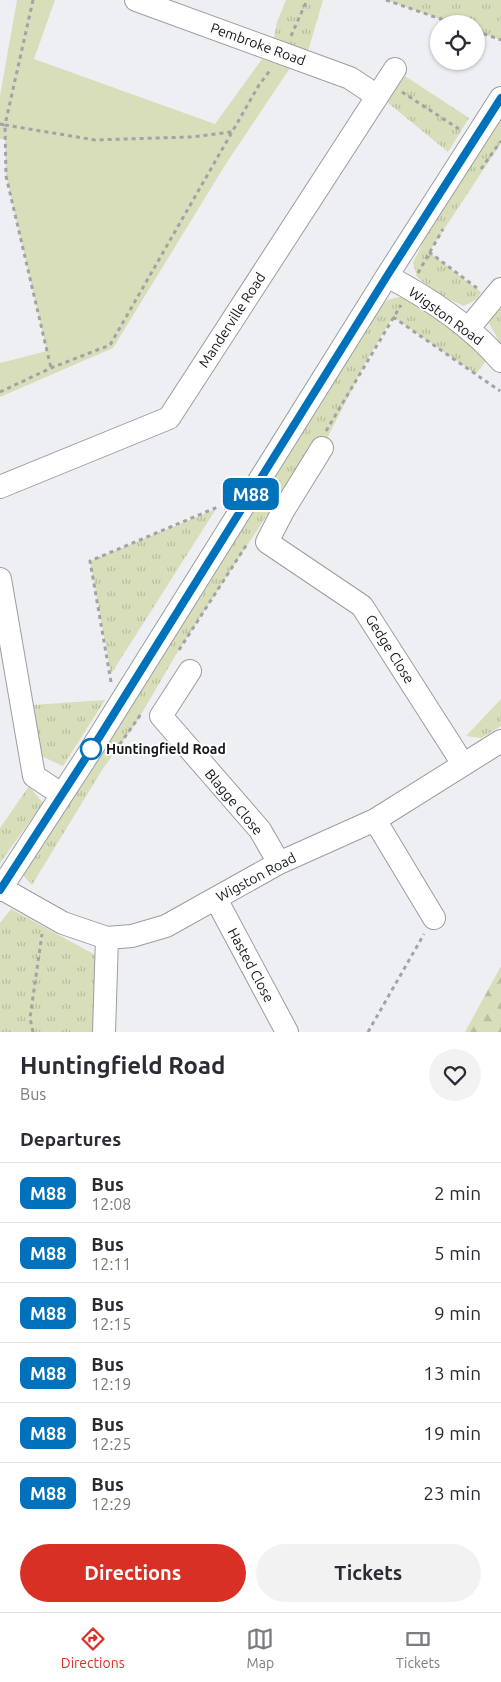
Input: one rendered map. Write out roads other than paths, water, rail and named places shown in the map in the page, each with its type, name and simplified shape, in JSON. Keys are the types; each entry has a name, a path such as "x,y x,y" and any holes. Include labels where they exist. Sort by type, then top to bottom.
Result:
{"street":[{"name":"Pembroke Road","path":"136,0 350,78 386,82"},
{"name":"Manderville Road","path":"0,487 168,418 386,82"},
{"path":"0,889 89,753 387,276 501,98"},
{"name":"Wigston Road","path":"387,276 411,289 468,329 501,361"},
{"path":"468,329 497,294"},
{"name":"Gedge Close","path":"322,448 283,511 267,542 362,606 463,764"},
{"path":"0,579 34,776 61,794"},
{"name":"Blagge Close","path":"190,672 161,716 260,830 280,863"},
{"name":"Wigston Road","path":"0,889 63,923 107,938 132,936 166,926 280,863 375,820 501,741"},
{"path":"375,820 434,918"},
{"name":"Hasted Close","path":"216,899 287,1032"},
{"path":"104,1032 107,938"}],"place":[{"name":"Huntingfield Road","path":"91,749"}]}
